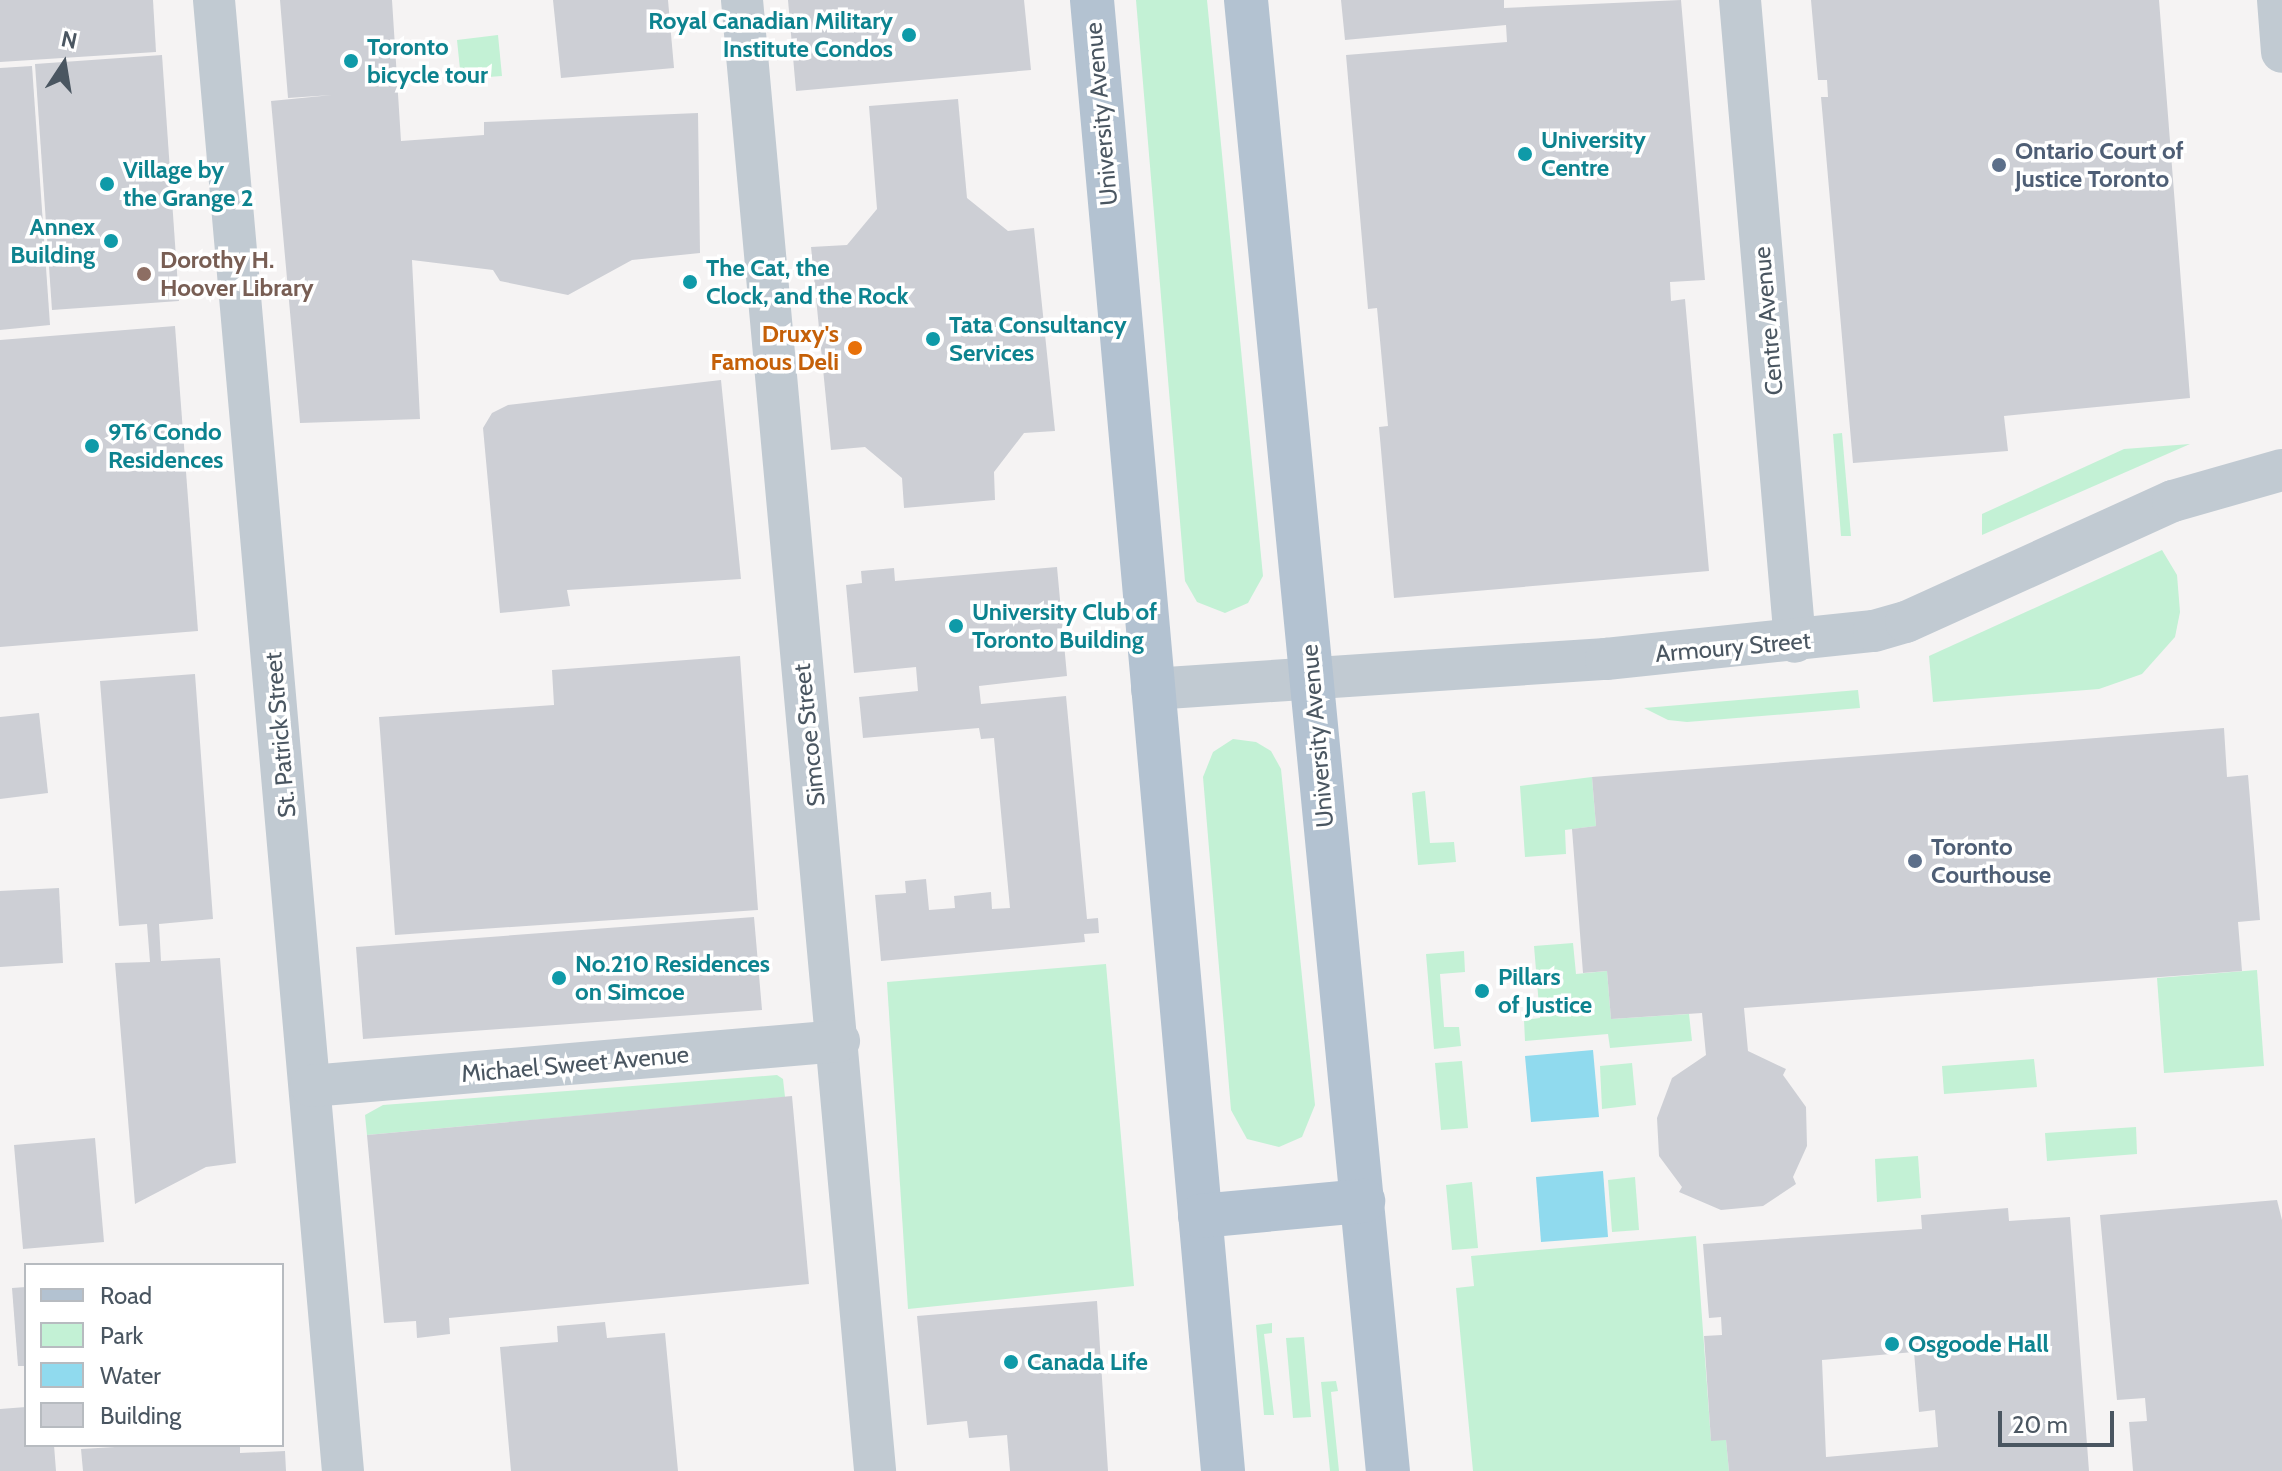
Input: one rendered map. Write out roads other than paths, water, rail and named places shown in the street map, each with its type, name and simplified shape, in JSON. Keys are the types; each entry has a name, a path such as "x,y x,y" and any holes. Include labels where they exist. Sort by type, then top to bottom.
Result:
{"main road":[{"name":"University Avenue","path":"1092,0 1223,1471"},
{"name":"University Avenue","path":"1246,0 1388,1471"},
{"path":"1200,1216 1363,1201"}],"street":[{"name":"St. Patrick Street","path":"214,0 343,1471"},
{"name":"Simcoe Street","path":"742,0 839,1041 875,1471"},
{"name":"Centre Avenue","path":"1740,0 1795,642"},
{"path":"2278,0 2282,52"},
{"name":"Armoury Street","path":"1152,689 1795,642 1906,622 2173,501 2282,470"},
{"name":"Michael Sweet Avenue","path":"311,1086 839,1041"}],"water":[{"path":"1593,1050 1599,1117 1531,1122 1525,1056"},
{"path":"1603,1171 1608,1237 1541,1242 1536,1177"}],"place":[{"name":"Royal Canadian Military Institute Condos","path":"909,35"},
{"name":"Toronto bicycle tour","path":"351,61"},
{"name":"University Centre","path":"1525,154"},
{"name":"Ontario Court of Justice Toronto","path":"1999,165"},
{"name":"Village by the Grange 2","path":"107,184"},
{"name":"Annex Building","path":"111,241"},
{"name":"Dorothy H. Hoover Library","path":"144,274"},
{"name":"The Cat, the Clock, and the Rock","path":"690,282"},
{"name":"Tata Consultancy Services","path":"933,339"},
{"name":"Druxy's Famous Deli","path":"855,348"},
{"name":"9T6 Condo Residences","path":"92,446"},
{"name":"University Club of Toronto Building","path":"956,626"},
{"name":"Toronto Courthouse","path":"1915,861"},
{"name":"No.210 Residences on Simcoe","path":"559,978"},
{"name":"Pillars of Justice","path":"1482,991"},
{"name":"Osgoode Hall","path":"1892,1344"},
{"name":"Canada Life","path":"1011,1362"}]}
